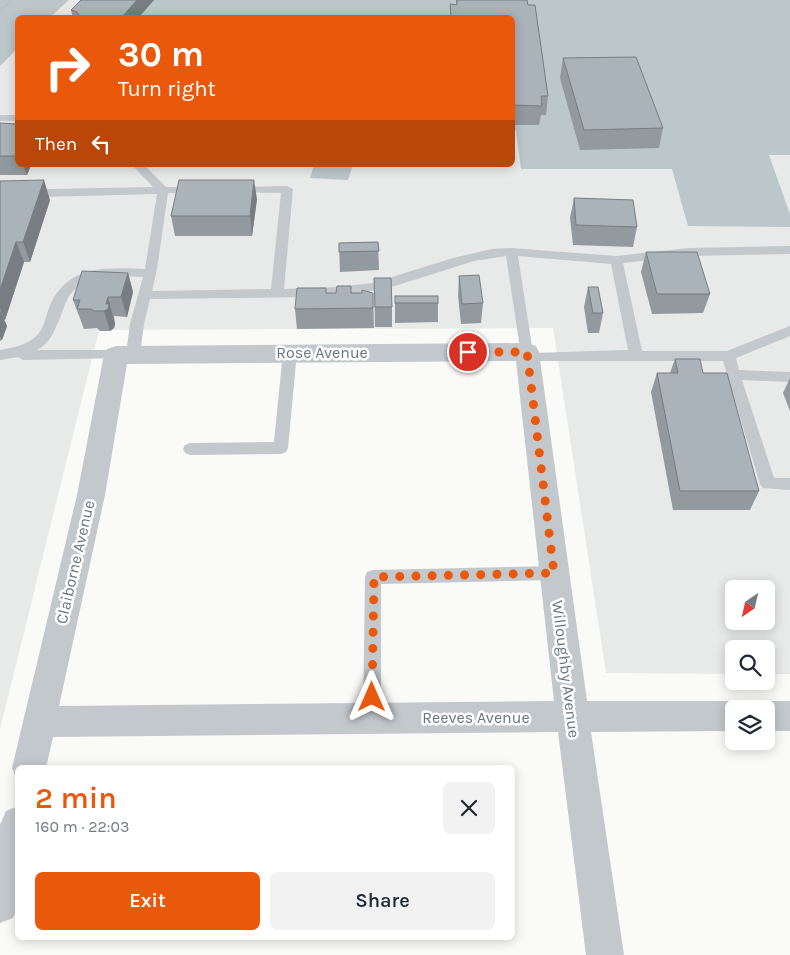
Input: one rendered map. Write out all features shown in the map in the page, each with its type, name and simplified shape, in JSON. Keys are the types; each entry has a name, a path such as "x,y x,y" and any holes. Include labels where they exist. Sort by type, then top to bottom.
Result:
{"street":[{"name":"Rose Avenue","path":"125,354 290,352 527,355"},
{"name":"Claiborne Avenue","path":"30,765 125,354"},
{"name":"Willoughby Avenue","path":"527,355 572,718 605,955"},
{"name":"Reeves Avenue","path":"39,722 372,717 572,718 725,716"},
{"path":"775,716 790,716"},
{"path":"0,905 15,837"}],"lane":[{"path":"0,118 15,118"},
{"path":"142,167 164,190"},
{"path":"0,194 287,189 277,293"},
{"path":"6,355 125,354 137,324 145,295 164,190"},
{"path":"145,295 326,292 373,287 460,259 492,252 616,260 689,252 790,250"},
{"path":"511,252 527,355 728,356 790,331"},
{"path":"616,260 636,356"},
{"path":"6,355 30,350 40,344 48,334 64,294 83,278 99,273 150,273"},
{"path":"190,448 281,448 290,352"},
{"path":"728,356 768,484 790,484"},
{"path":"734,375 790,377"},
{"path":"372,717 374,577 554,573"}],"path":[{"path":"0,11 12,0"}],"shaded area":[{"path":"0,0 528,0 790,99 790,674 775,674 775,640 725,640 725,674 606,673 553,328 99,330 0,729"},
{"path":"0,0 69,0 52,15 15,15 15,51 0,66"},
{"path":"94,0 790,0 790,155 769,155 790,214 790,227 688,226 672,169 521,169 515,131 515,15 80,15"},
{"path":"313,167 352,167 348,180 310,178"}],"building":[{"path":"81,0 137,0 124,15 79,15 71,10"},
{"path":"457,0 527,0 528,5 535,5 548,96 541,96 542,106 515,105 515,15 451,15 450,4 457,5"},
{"path":"636,57 663,128 584,130 563,58"},
{"path":"0,123 15,124 15,156 0,156"},
{"path":"44,180 23,242 16,242 0,290 0,181"},
{"path":"179,180 254,180 250,216 171,216"},
{"path":"574,198 633,200 637,227 576,225"},
{"path":"378,242 379,251 339,252 339,243"},
{"path":"646,252 697,252 710,294 657,294"},
{"path":"82,271 128,273 121,297 108,297 106,304 109,304 108,309 104,311 77,309 80,300 73,300"},
{"path":"479,275 483,303 462,304 459,276"},
{"path":"374,278 391,278 392,307 375,307"},
{"path":"337,286 351,286 351,293 362,293 362,290 373,293 373,308 295,309 297,288 326,288 326,293 336,293"},
{"path":"588,287 598,287 603,313 593,313"},
{"path":"395,296 438,296 438,303 395,303"},
{"path":"675,359 700,359 703,373 727,373 759,491 680,491 657,373 678,373"}],"route":[{"path":"372,697 374,577 554,573 527,352 468,352"}]}
